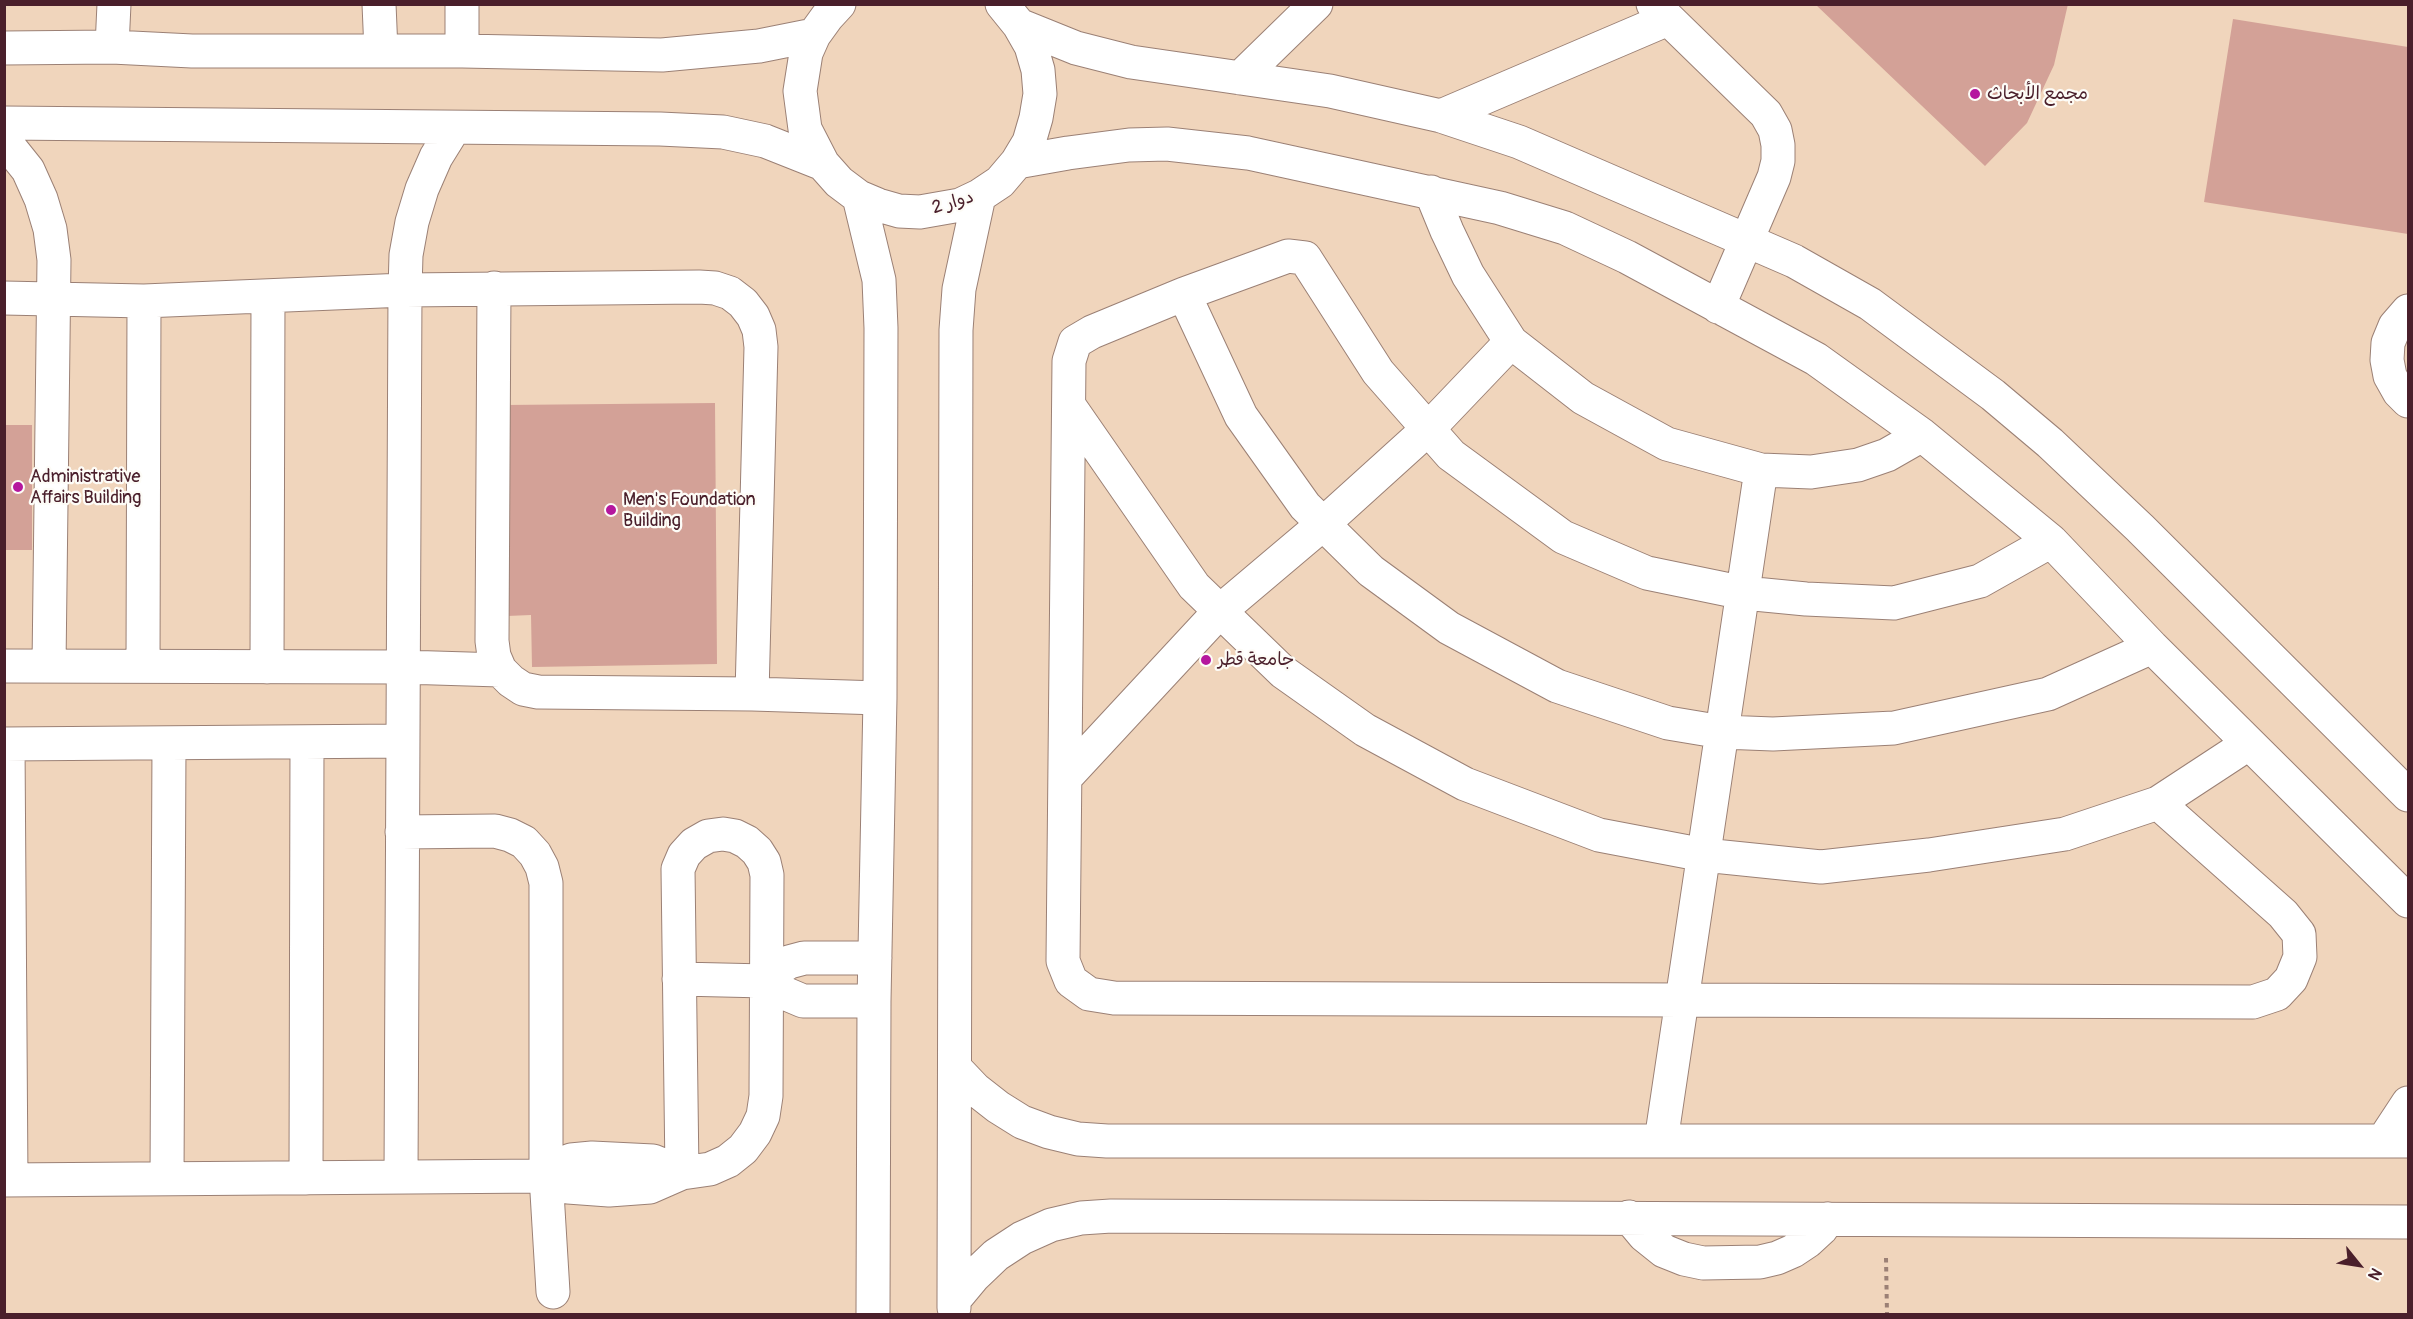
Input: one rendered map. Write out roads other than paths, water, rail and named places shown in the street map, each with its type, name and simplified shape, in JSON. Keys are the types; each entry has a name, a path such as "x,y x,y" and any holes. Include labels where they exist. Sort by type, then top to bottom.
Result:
{"street":[{"path":"112,47 114,4"},
{"path":"380,4 381,51"},
{"path":"462,4 462,51"},
{"name":"دوار 2","path":"838,4 814,35 806,53 800,91 805,129 823,164 839,182 859,197 879,206 920,212 960,205 1000,182 1017,162 1031,134 1040,94 1038,70 1031,46 1011,14"},
{"path":"1240,78 1316,4"},
{"path":"1441,116 1661,12 1766,114 1779,145 1774,177 1718,307"},
{"path":"1011,14 1076,48 1131,62 1330,92 1441,116 1519,142 1794,261 1870,304 1974,381 2050,442 2166,553 2409,795"},
{"path":"4,48 112,47 192,51 462,51 662,55 759,46 814,35"},
{"path":"4,123 660,129 723,132 765,141 823,164"},
{"path":"401,1177 406,255 412,222 422,189 436,157 454,128"},
{"path":"4,140 28,171 41,199 50,229 54,260 49,666"},
{"path":"1017,162 1089,150 1167,144 1248,153 1500,208 1565,228 1627,257 1816,359 1922,435 2050,541 2248,744 2409,901"},
{"path":"1431,192 1468,276 1512,342 1583,398 1667,444 1761,470 1811,472 1858,465 1887,455 1922,435"},
{"path":"954,1307 956,330 959,289 979,196"},
{"path":"859,197 879,280 880,698 874,1001 873,1314"},
{"path":"2050,541 1980,581 1894,603 1806,599 1744,593 1647,573 1563,537 1452,455 1378,372 1305,258 1288,256 1184,294 1092,332 1076,342 1069,361 1063,961 1071,981 1089,994 1114,998 2253,1002 2277,994 2291,979 2300,957 2299,934 2283,914 2158,803"},
{"path":"494,288 492,641 494,656 500,670 523,689 538,692 880,698"},
{"path":"4,298 144,301 494,288 715,288 730,293 743,303 753,316 759,330 760,347 752,694"},
{"path":"1184,294 1242,416 1305,506 1371,571 1449,628 1557,686 1668,723 1722,732 1773,734 1894,728 2048,694 2152,647"},
{"path":"267,297 267,667"},
{"path":"143,666 144,301"},
{"path":"2409,311 2395,326 2388,343 2386,360 2390,376 2399,392 2409,401"},
{"path":"1065,778 1220,611 1323,524 1428,429 1512,342"},
{"path":"1070,407 1194,585 1293,679 1365,730 1465,784 1599,834 1704,855 1821,867 1929,855 2064,834 2158,803 2248,744"},
{"path":"1661,1141 1761,470"},
{"path":"4,666 403,667 500,670"},
{"path":"403,741 6,744 8,1180 546,1176 556,1166 571,1160 592,1158 653,1161 682,1173 710,1169 728,1161 749,1141 763,1116 766,1096 767,875 764,862 757,851 747,842 735,836 723,834 708,836 694,844 684,855 678,869 682,1173"},
{"path":"306,1178 307,742"},
{"path":"167,1179 169,743"},
{"path":"402,832 495,831 524,842 535,854 542,867 546,883 546,1176 553,1292"},
{"path":"766,981 789,962 804,958 875,958"},
{"path":"680,979 766,981 783,994 803,1001 874,1001"},
{"path":"955,1068 975,1089 1022,1122 1078,1139 1107,1141 2396,1141 2409,1102"},
{"path":"954,1307 974,1276 996,1255 1022,1238 1051,1225 1081,1218 1111,1216 2409,1222"},
{"path":"1629,1217 1651,1242 1664,1251 1684,1260 1703,1263 1760,1262 1777,1258 1808,1241 1828,1219"}],"place":[{"name":"مجمع الأبحاث","path":"1975,94"},
{"name":"Administrative Affairs Building","path":"18,487"},
{"name":"Men's Foundation Building","path":"611,510"},
{"name":"جامعة قطر","path":"1206,660"}]}
